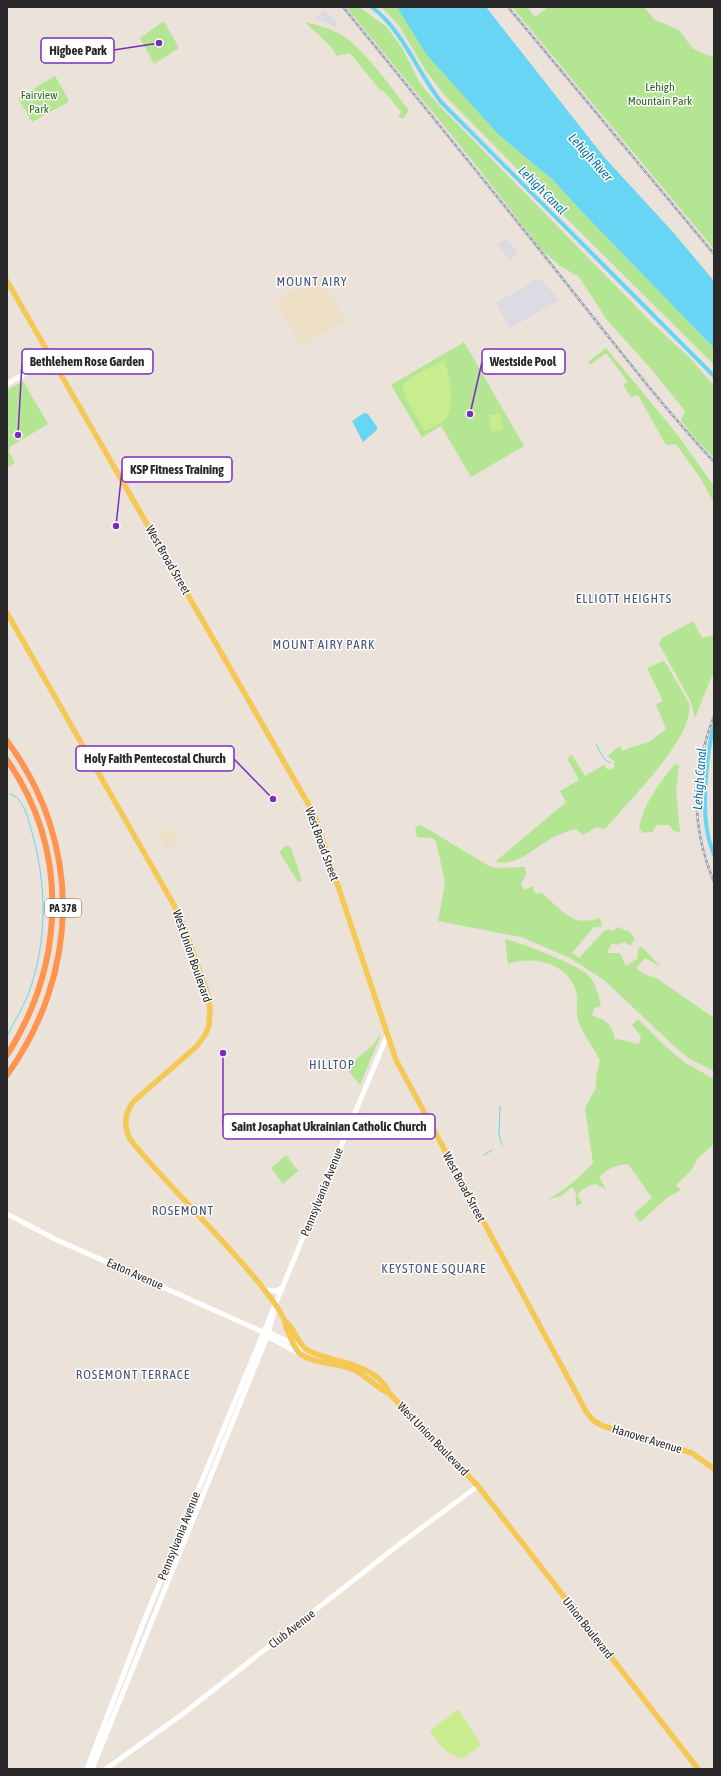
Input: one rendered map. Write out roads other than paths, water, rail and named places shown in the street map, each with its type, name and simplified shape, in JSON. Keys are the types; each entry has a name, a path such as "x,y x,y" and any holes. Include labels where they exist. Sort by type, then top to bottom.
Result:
{"highway":[{"name":"PA 378","path":"7,741 31,779 48,820 56,845 63,889 61,939 55,974 37,1024 23,1053 7,1075"},
{"name":"PA 378","path":"7,760 25,790 39,823 47,852 52,886 52,920 49,953 42,980 22,1031 7,1055"}],"main road":[{"name":"West Broad Street","path":"7,281 314,814 396,1060 583,1406"},
{"name":"West Union Boulevard","path":"7,613 174,905 185,929 209,998 210,1020 205,1035 194,1049 130,1105 126,1117 127,1134 132,1142 265,1290 290,1326 298,1341 305,1349 361,1367 388,1387 389,1393"},
{"name":"West Union Boulevard","path":"286,1322 286,1327 299,1353 308,1358 356,1370 375,1383 384,1392 389,1393 478,1486"},
{"name":"Hanover Avenue","path":"583,1406 591,1418 603,1426 688,1451 699,1456 714,1469"},
{"name":"Union Boulevard","path":"478,1486 698,1769"}],"street":[{"path":"7,384 52,358"},
{"name":"Pennsylvania Avenue","path":"92,1769 266,1334 276,1305 387,1036"},
{"name":"Eaton Avenue","path":"7,1214 55,1239 266,1334 305,1349"},
{"path":"265,1290 276,1291 284,1286"},
{"name":"Pennsylvania Avenue","path":"87,1769 150,1607 266,1334"},
{"name":"Eaton Avenue","path":"266,1334 299,1353"},
{"name":"Club Avenue","path":"106,1769 184,1713 397,1546 478,1486"}],"water":[{"name":"Lehigh River","path":"397,7 486,7 604,157 672,231 714,281 714,348 553,180 499,135 427,55"},
{"path":"364,413 368,414 377,427 377,430 363,442 352,421"}],"waterway":[{"name":"Lehigh Canal","path":"372,7 393,28 441,102 714,376"},
{"name":"Lehigh Canal","path":"714,727 707,766 705,796 706,824 714,855"},
{"path":"596,744 604,759 611,763"},
{"path":"7,1036 28,995 35,975 42,933 43,912 40,870 30,824 22,803 15,796 10,794"},
{"path":"500,1106 499,1135 502,1145"},
{"path":"484,1155 492,1150"}],"railway":[{"path":"343,7 648,386 714,462"},
{"path":"508,7 714,254"},
{"path":"714,716 701,758 697,799 701,840 706,861 714,882"}],"place":[{"name":"Higbee Park","path":"159,43"},
{"name":"Westside Pool","path":"470,414"},
{"name":"Bethlehem Rose Garden","path":"18,435"},
{"name":"KSP Fitness Training","path":"116,526"},
{"name":"Holy Faith Pentecostal Church","path":"273,799"},
{"name":"Saint Josaphat Ukrainian Catholic Church","path":"223,1053"}],"district":[{"name":"MOUNT AIRY","path":"312,281"},
{"name":"ELLIOTT HEIGHTS","path":"624,598"},
{"name":"MOUNT AIRY PARK","path":"324,644"},
{"name":"HILLTOP","path":"332,1064"},
{"name":"ROSEMONT","path":"183,1210"},
{"name":"KEYSTONE SQUARE","path":"434,1268"},
{"name":"ROSEMONT TERRACE","path":"133,1374"}],"park label":[{"name":"Lehigh Mountain Park","path":"660,94"},
{"name":"Fairview Park","path":"39,102"}]}
